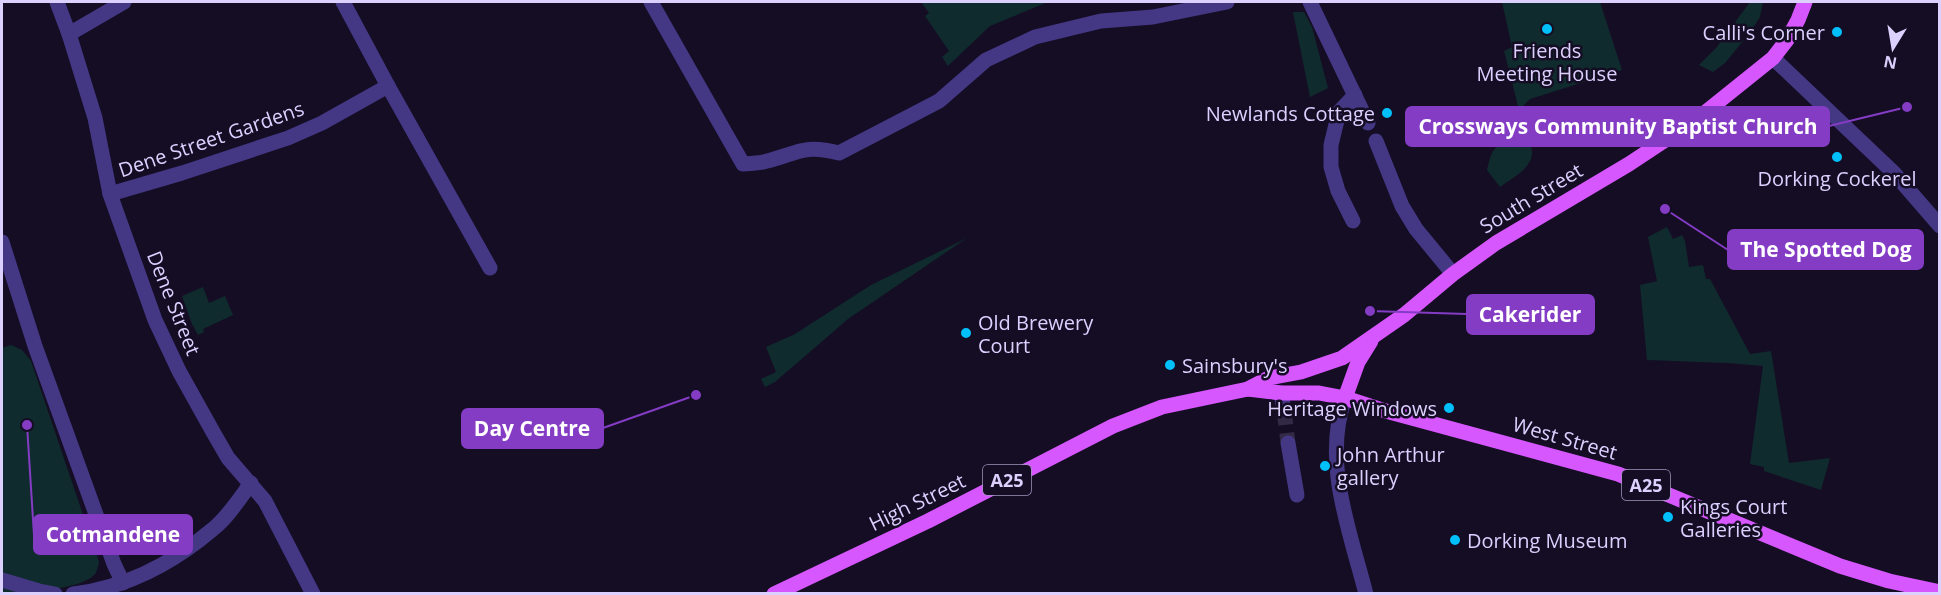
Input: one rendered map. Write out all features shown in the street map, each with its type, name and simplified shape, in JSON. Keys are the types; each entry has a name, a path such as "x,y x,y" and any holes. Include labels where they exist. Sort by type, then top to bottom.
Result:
{"main road":[{"name":"South Street","path":"1248,389 1269,378 1301,372 1342,358 1404,315 1453,274 1496,243 1629,164 1697,119 1773,58 1787,40 1805,2"},
{"name":"A25","path":"1344,398 1358,362 1374,336"},
{"name":"West Street","path":"1248,389 1281,393 1319,393 1344,398 1618,474 1840,566 1888,581 1940,592"},
{"name":"High Street","path":"774,594 928,521 1113,426 1162,407 1248,389"}],"street":[{"name":"Dene Street","path":"57,2 95,118 110,195 155,321 179,371 228,458 265,501 313,594"},
{"path":"69,34 124,2"},
{"path":"343,2 490,268"},
{"path":"651,2 743,164 765,162 799,150 822,148 839,153 939,101 986,60 1035,37 1101,21 1153,17 1227,2"},
{"path":"1310,2 1368,123"},
{"path":"1773,58 1894,173 1940,226"},
{"name":"Dene Street Gardens","path":"110,195 288,138 322,123 388,86"},
{"path":"1353,221 1338,190 1331,167 1331,145 1339,112 1355,95"},
{"path":"1376,141 1407,214 1422,237 1453,274"},
{"path":"2,242 35,346 114,564 123,583"},
{"path":"1281,393 1284,410"},
{"path":"1344,398 1338,422 1335,456 1343,508 1366,594"},
{"path":"1288,443 1297,495"},
{"path":"73,594 123,583 160,566 214,528 251,483"},
{"path":"2,580 37,592 55,594"}],"green space":[{"path":"921,2 1048,2 990,26 948,66 942,57 949,51 925,16 929,13"},
{"path":"1502,2 1600,2 1622,70 1530,99 1519,110 1504,51 1512,47"},
{"path":"1750,2 1763,2 1760,17 1751,31 1741,24 1734,34 1743,41 1725,63 1713,72 1699,65 1716,48"},
{"path":"1293,12 1304,12 1312,27 1328,88 1310,97"},
{"path":"1512,140 1523,141 1531,146 1531,159 1518,175 1500,187 1487,170 1494,150"},
{"path":"1667,227 1673,239 1682,235 1689,267 1703,265 1706,279 1710,279 1750,354 1771,351 1789,463 1830,458 1821,490 1764,471 1764,467 1750,464 1763,366 1647,360 1640,285 1657,281 1648,237"},
{"path":"967,238 848,319 775,382 765,387 761,379 776,372 766,347 795,334 871,285"},
{"path":"203,287 209,303 225,296 233,315 203,329 204,332 198,335 182,296"},
{"path":"11,345 22,350 31,361 99,562 95,574 77,584 50,590 2,593 2,348"}],"tunnel":[{"path":"1284,410 1288,443"}],"place":[{"name":"Friends Meeting House","path":"1547,29"},
{"name":"Calli's Corner","path":"1837,32"},
{"name":"Crossways Community Baptist Church","path":"1907,107"},
{"name":"Newlands Cottage","path":"1387,113"},
{"name":"Dorking Cockerel","path":"1837,157"},
{"name":"The Spotted Dog","path":"1665,209"},
{"name":"Cakerider","path":"1370,311"},
{"name":"Old Brewery Court","path":"966,333"},
{"name":"Sainsbury's","path":"1170,365"},
{"name":"Day Centre","path":"696,395"},
{"name":"Heritage Windows","path":"1449,408"},
{"name":"Cotmandene","path":"27,425"},
{"name":"John Arthur gallery","path":"1325,466"},
{"name":"Kings Court Galleries","path":"1668,517"},
{"name":"Dorking Museum","path":"1455,540"}]}
